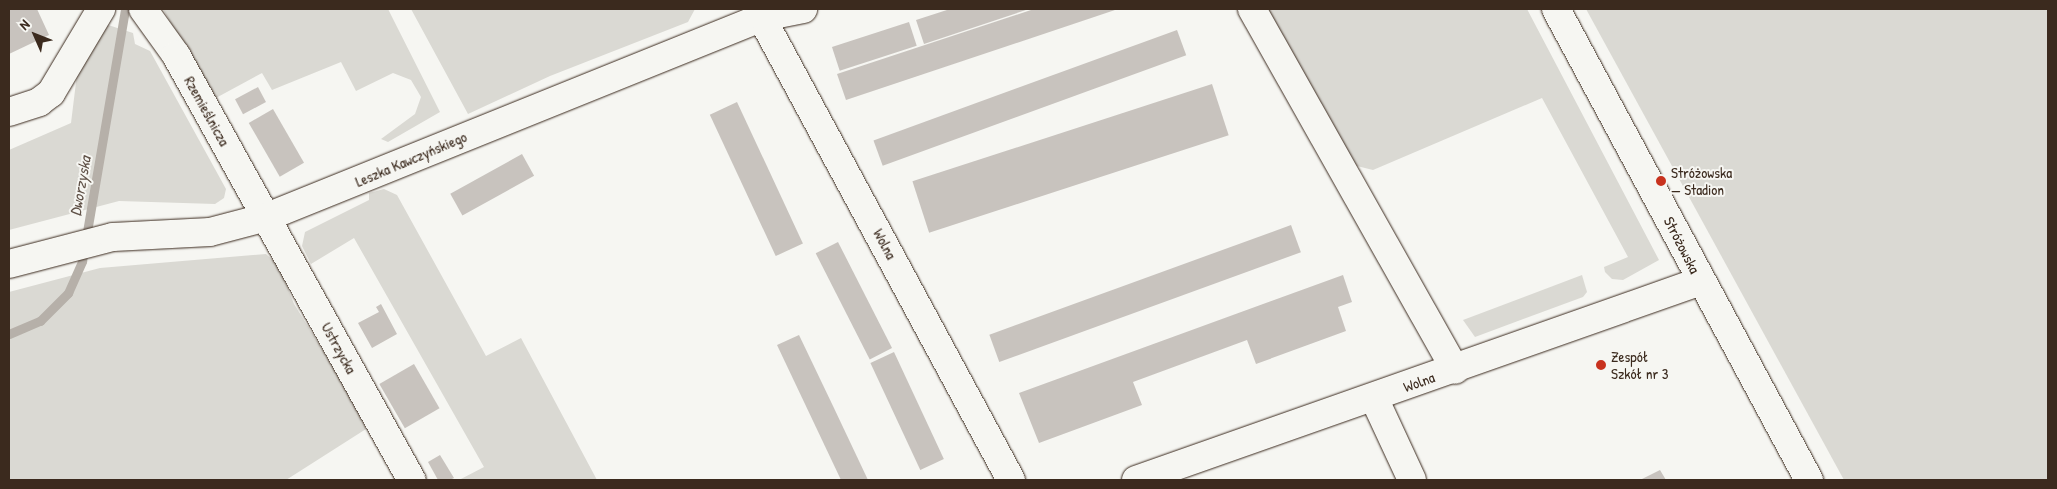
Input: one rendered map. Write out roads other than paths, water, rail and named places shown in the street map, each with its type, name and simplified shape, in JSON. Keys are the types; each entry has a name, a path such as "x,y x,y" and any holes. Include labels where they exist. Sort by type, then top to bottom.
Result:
{"street":[{"path":"9,112 39,102 50,93 101,9"},
{"name":"Rzemieślnicza","path":"143,9 176,55 267,217"},
{"name":"Leszka Kawczyńskiego","path":"9,264 54,250 113,237 210,232 267,217 760,13 802,9"},
{"path":"1252,9 1454,370"},
{"name":"Stróżowska","path":"1556,9 1809,480"},
{"name":"Wolna","path":"760,13 1011,480"},
{"name":"Ustrzycka","path":"267,217 412,480"},
{"name":"Wolna","path":"1136,480 1454,370 1701,281"},
{"path":"1374,398 1412,480"}],"waterway":[{"name":"Dworzyska","path":"9,334 40,321 68,293 82,261 125,9"}],"place":[{"name":"Stróżowska — Stadion","path":"1661,181"},
{"name":"Zespół Szkół nr 3","path":"1601,365"}]}
